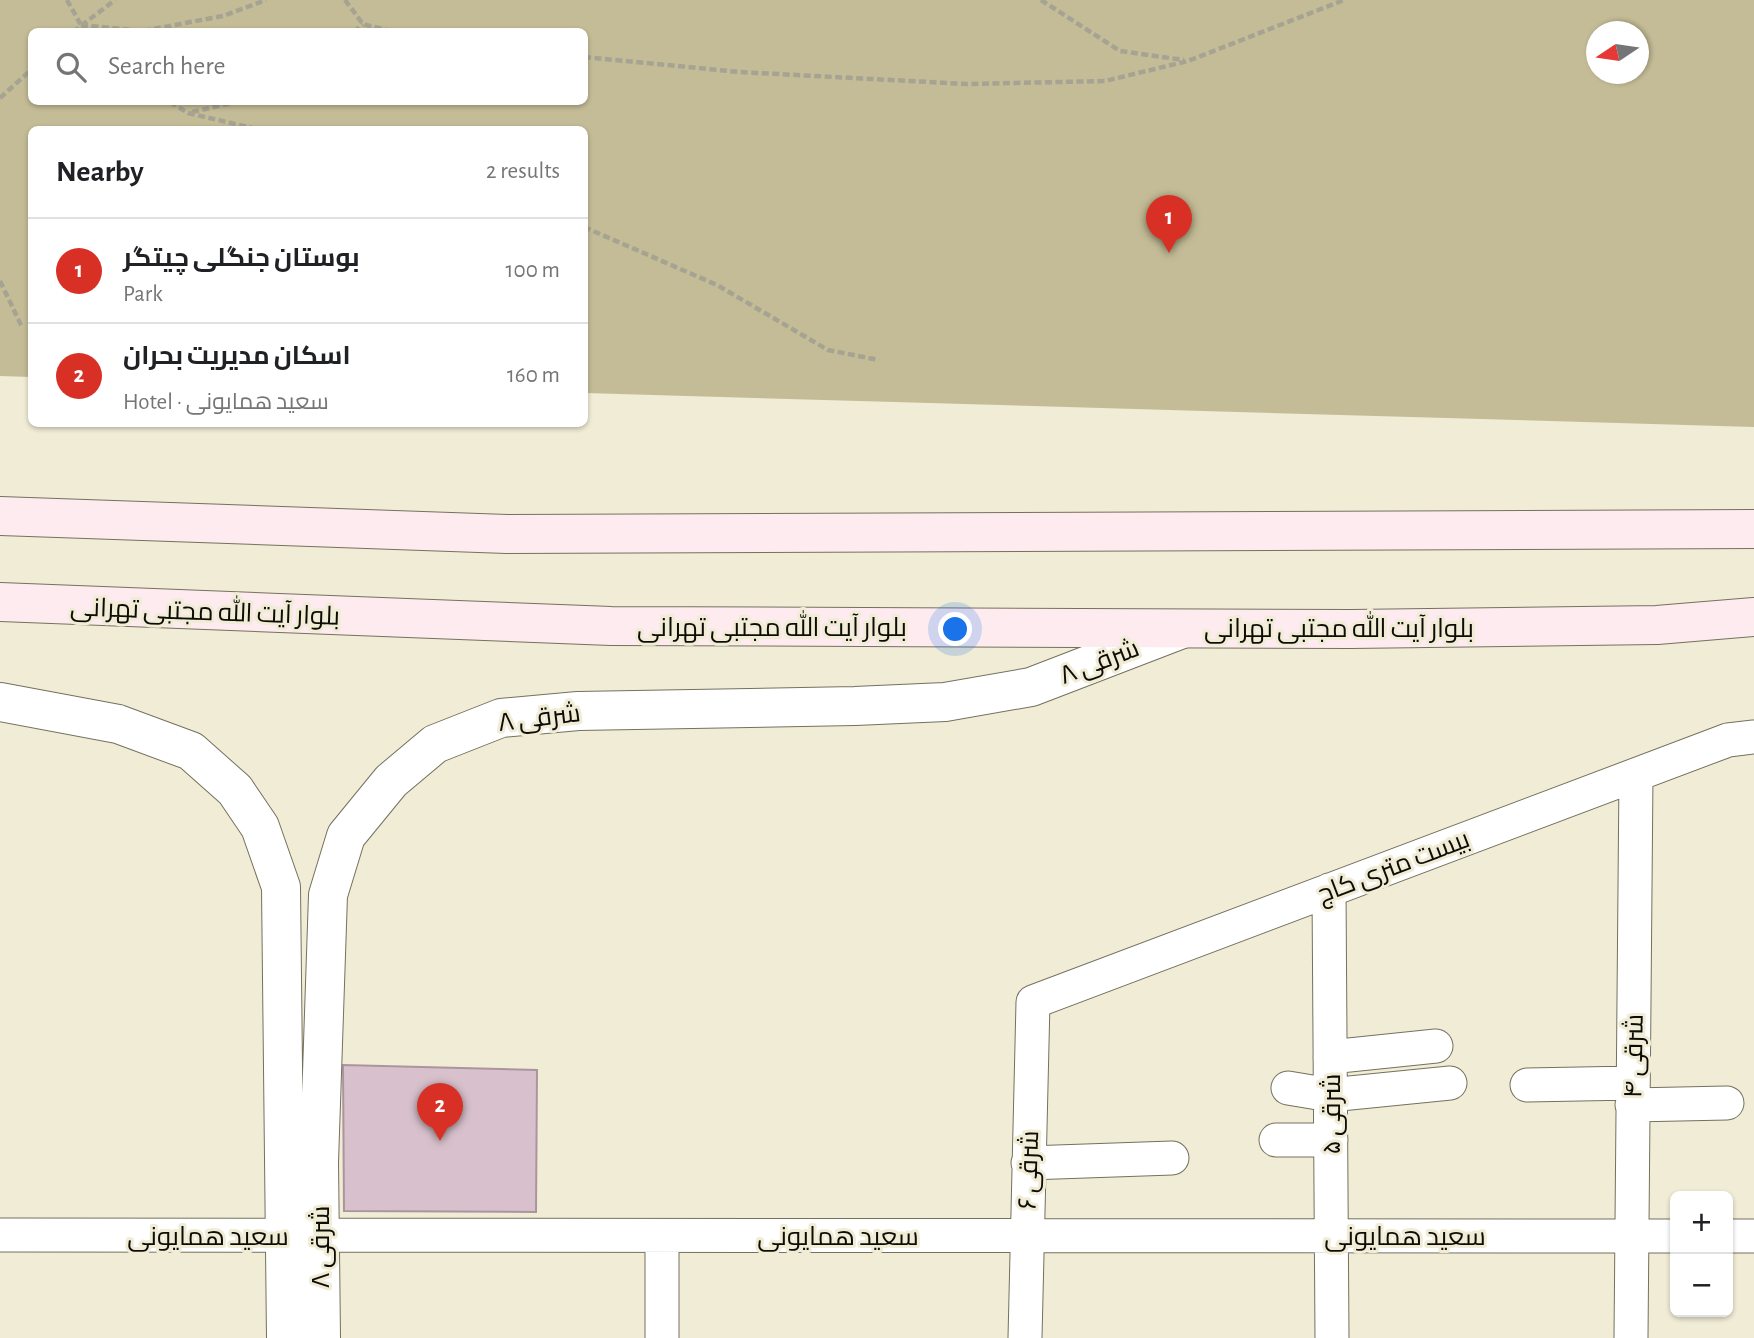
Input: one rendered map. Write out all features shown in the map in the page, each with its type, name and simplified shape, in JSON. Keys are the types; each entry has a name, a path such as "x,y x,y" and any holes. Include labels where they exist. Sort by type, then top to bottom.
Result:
{"main road":[{"path":"0,516 507,534 1754,529"},
{"name":"بلوار آیت الله مجتبی تهرانی","path":"0,603 611,626 1351,629 1657,625 1754,617"}],"street":[{"name":"۸ شرقی","path":"286,1338 319,1162 328,895 346,836 390,781 435,744 501,718 578,711 944,702 1031,687 1184,628"},
{"name":"۸ شرقی","path":"0,702 118,724 191,751 235,790 260,827 281,887 303,1236 321,1338"},
{"name":"بیست متری کاج","path":"1033,1002 1728,740 1754,737"},
{"name":"۴ شرقی","path":"1631,1338 1636,775"},
{"name":"۵ شرقی","path":"1329,890 1332,1338"},
{"name":"۶ شرقی","path":"1025,1338 1033,1002"},
{"path":"1331,1057 1436,1046"},
{"path":"1288,1088 1330,1095 1450,1083"},
{"path":"1527,1085 1727,1103"},
{"path":"1276,1140 1331,1140"},
{"path":"1028,1163 1172,1158"},
{"name":"سعید همایونی","path":"0,1235 1670,1236"},
{"path":"662,1236 662,1338"},
{"path":"1733,1236 1754,1236"}],"path":[{"path":"67,0 84,28"},
{"path":"78,28 115,0"},
{"path":"158,28 223,16 266,0"},
{"path":"345,0 363,24 380,28"},
{"path":"1041,0 1120,51 1188,61"},
{"path":"588,57 739,72 967,84 1105,81 1188,61 1344,0"},
{"path":"358,28 363,24"},
{"path":"81,25 112,28"},
{"path":"0,98 28,73"},
{"path":"175,105 188,113 244,126"},
{"path":"188,113 224,105"},
{"path":"588,229 717,285 828,350 879,360"},
{"path":"0,281 22,327"}],"shaded area":[{"path":"0,0 1754,0 1754,427 588,393 588,126 28,126 28,377 0,376"}],"building":[{"path":"343,1065 537,1070 536,1212 344,1211"}],"place":[{"name":"بوستان جنگلی چیتگر","path":"1169,253"},
{"name":"اسکان مدیریت بحران","path":"440,1141"}]}
